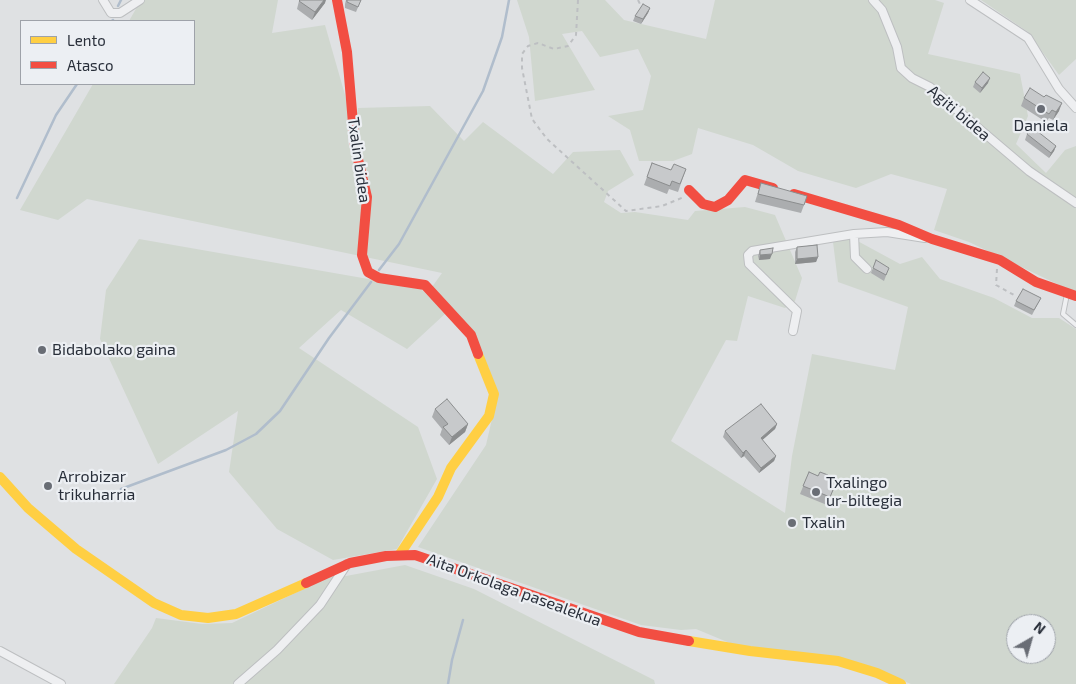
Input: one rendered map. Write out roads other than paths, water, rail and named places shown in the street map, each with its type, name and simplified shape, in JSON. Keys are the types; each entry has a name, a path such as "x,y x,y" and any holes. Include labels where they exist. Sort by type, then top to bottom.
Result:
{"street":[{"path":"103,0 112,13 120,13 140,0"},
{"name":"Txalin bidea","path":"337,0 347,52 354,147 367,197 362,255 368,272 379,278 425,285 470,336 494,394 489,416 451,468 438,496 400,554"},
{"name":"Agiti bidea","path":"873,0 882,10 897,48 901,68 912,78 930,87 1029,171 1076,203"},
{"path":"970,0 1028,38 1059,90 1076,108"},
{"path":"690,190 703,204 715,207 728,200 745,180 899,225 932,239 1000,260 1036,282 1072,295"},
{"path":"793,332 797,311 750,264 748,255 752,251 854,234 887,232 932,239"},
{"path":"854,234 854,257 867,269"},
{"name":"Aita Orkolaga pasealekua","path":"0,477 28,508 76,549 154,603 181,615 208,618 236,614 347,564 400,554 429,558 639,632 750,651 838,661 877,673 901,684"},
{"path":"238,684 278,650 320,606 347,564"},
{"path":"0,651 61,684"}],"lane":[{"path":"1072,295 1063,314 1076,325"}],"waterway":[{"path":"118,6 121,0"},
{"path":"379,270 399,244 483,91 502,37 509,0"},
{"path":"17,198 56,115 76,85"},
{"path":"121,489 226,450 256,434 280,411 329,338 371,282"},
{"path":"448,684 452,660 463,620"}],"place":[{"name":"Daniela","path":"1041,109"},
{"name":"Bidabolako gaina","path":"42,350"},
{"name":"Arrobizar trikuharria","path":"48,486"},
{"name":"Txalingo ur-biltegia","path":"816,492"},
{"name":"Txalin","path":"792,523"}]}
